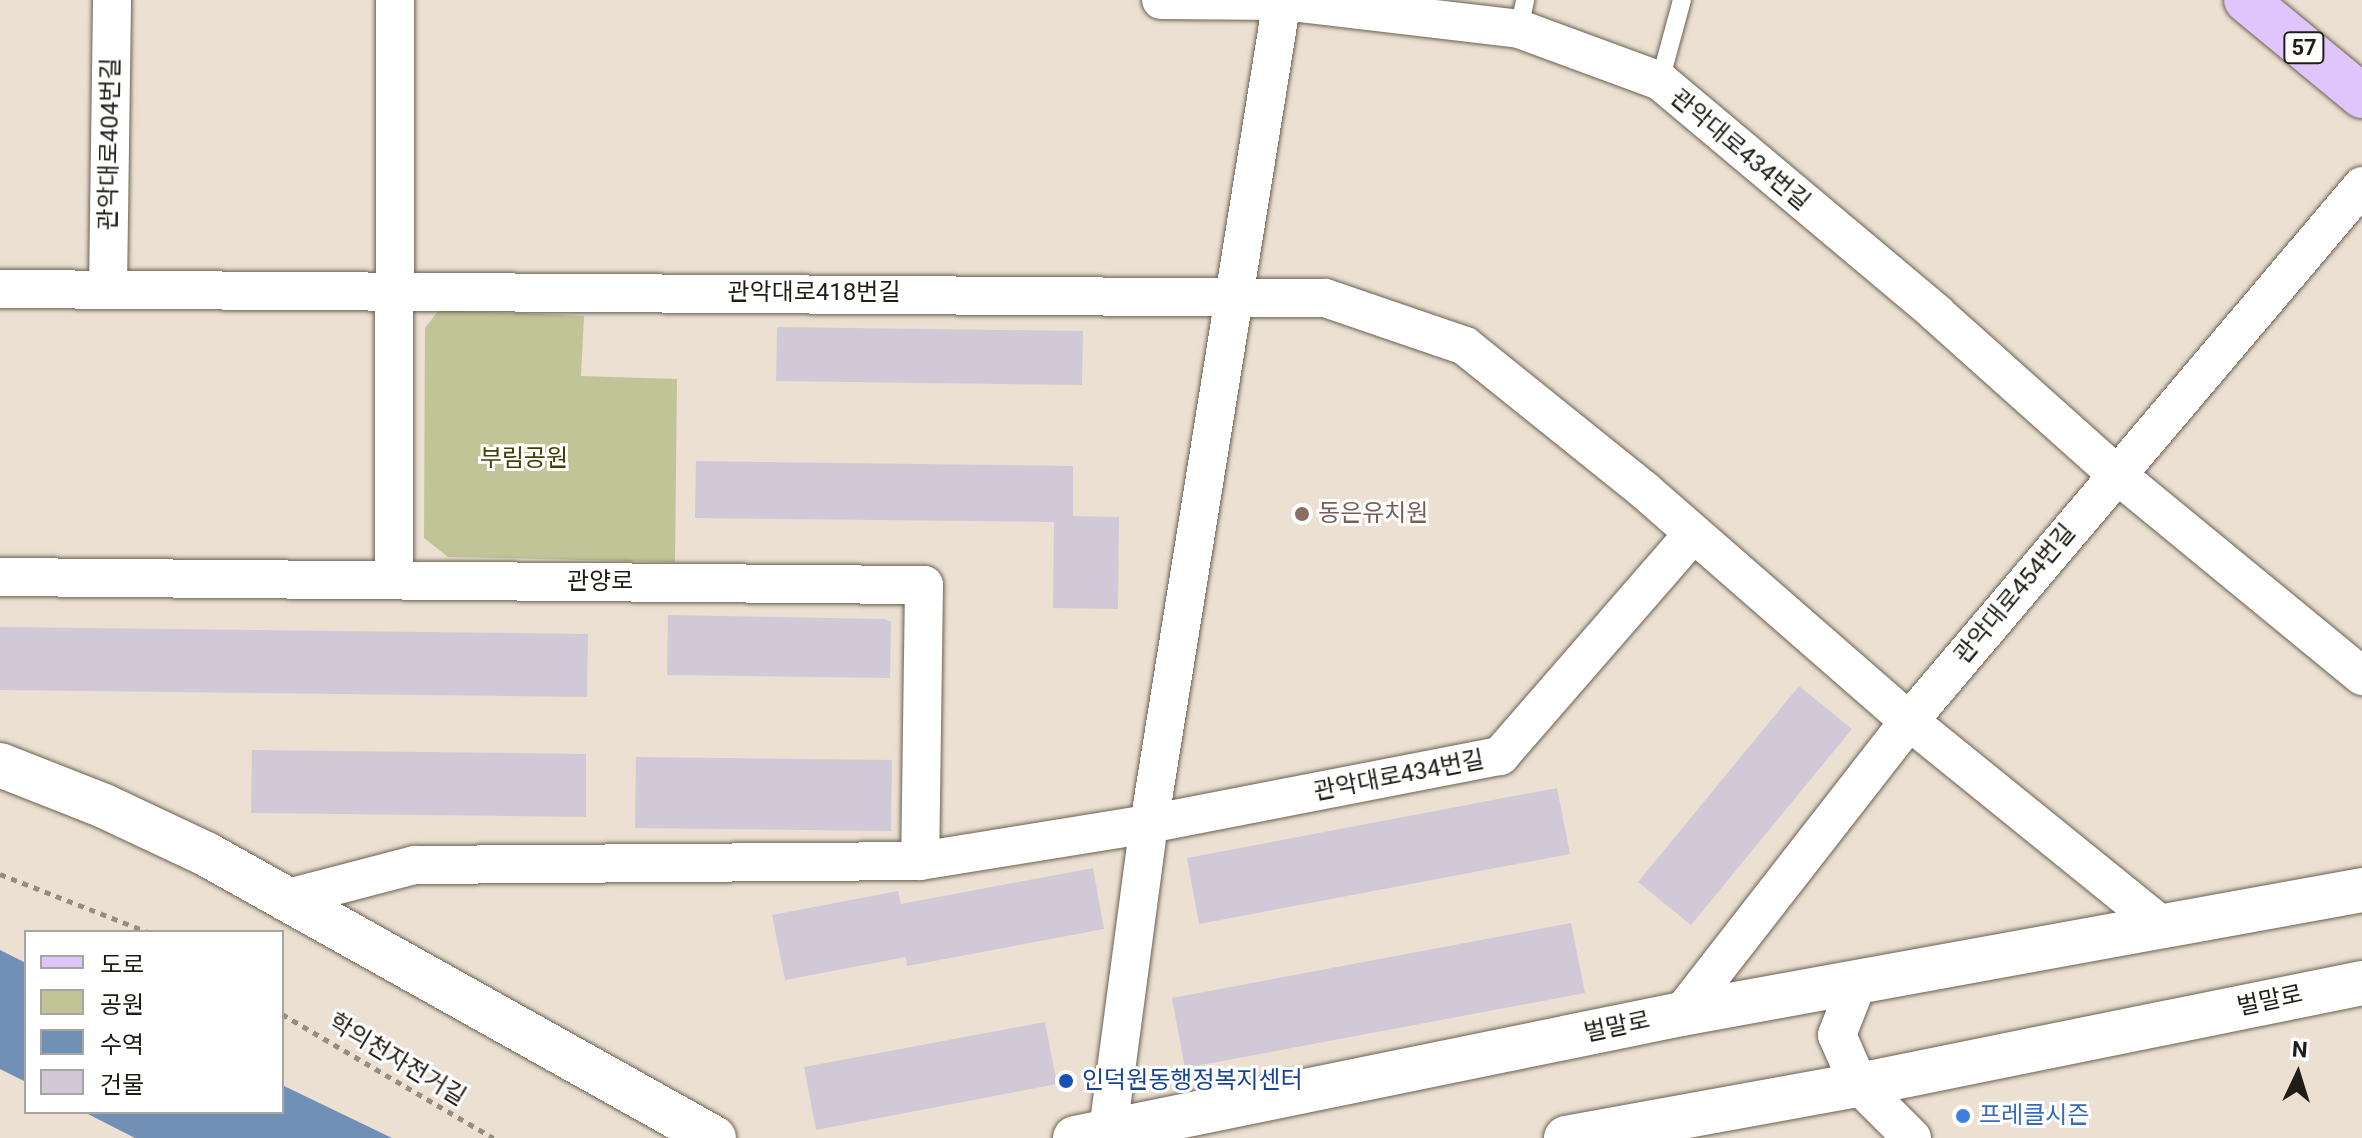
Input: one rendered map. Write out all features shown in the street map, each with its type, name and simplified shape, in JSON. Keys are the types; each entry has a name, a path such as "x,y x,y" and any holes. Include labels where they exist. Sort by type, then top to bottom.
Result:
{"main road":[{"name":"57","path":"2246,0 2362,96"}],"street":[{"name":"관악대로404번길","path":"108,289 112,0"},
{"path":"394,580 395,0"},
{"path":"1096,1136 1282,0 1161,0"},
{"name":"관악대로434번길","path":"1282,0 1522,14 1660,81 1936,313 2115,473"},
{"name":"관악대로454번길","path":"1681,1014 1909,721 2115,473 2362,186"},
{"path":"0,289 394,293"},
{"name":"관악대로418번길","path":"394,293 1234,294"},
{"path":"1234,294 1325,298 1465,346 1693,534 1909,721 2161,925"},
{"path":"2115,473 2362,676"},
{"name":"관악대로434번길","path":"1149,824 1500,756 1693,534"},
{"name":"관양로","path":"0,577 924,585 920,861"},
{"path":"0,765 104,806 288,898 714,1138"},
{"path":"288,898 415,865 920,861 1149,824"},
{"name":"벌말로","path":"1096,1136 1681,1014 2362,890"},
{"path":"1858,981 1837,1035 1859,1085 1912,1138"},
{"name":"벌말로","path":"1566,1138 1859,1085 2362,983"}],"lane":[{"path":"1660,81 1682,0"}],"path":[{"path":"0,874 143,930"},
{"name":"학의천자전거길","path":"284,1015 493,1138"}],"green space":[{"name":"부림공원","path":"439,310 584,316 581,376 677,379 675,562 448,557 424,538 425,328"}],"water":[{"path":"0,950 24,962 24,1081 0,1069"},
{"path":"284,1086 392,1138 135,1138 88,1114 284,1114"}],"building":[{"path":"777,327 1083,331 1082,385 776,381"},
{"path":"696,461 1073,466 1073,516 1119,517 1118,609 1053,608 1054,522 695,518"},
{"path":"668,615 885,619 891,622 890,678 667,675"},
{"path":"0,627 588,634 587,697 0,690"},
{"path":"1799,686 1852,729 1691,925 1638,882"},
{"path":"252,750 586,754 586,817 251,813"},
{"path":"636,757 892,760 891,831 635,828"},
{"path":"1557,788 1570,854 1199,924 1187,858"},
{"path":"1093,868 1104,929 907,966 906,957 785,980 772,915 898,891 901,904"},
{"path":"1571,923 1585,993 1185,1068 1172,998"},
{"path":"1045,1022 1057,1084 816,1130 804,1067"}],"place":[{"name":"동은유치원","path":"1302,514"},
{"name":"인덕원동행정복지센터","path":"1066,1081"},
{"name":"프레클시즌","path":"1963,1116"}]}
